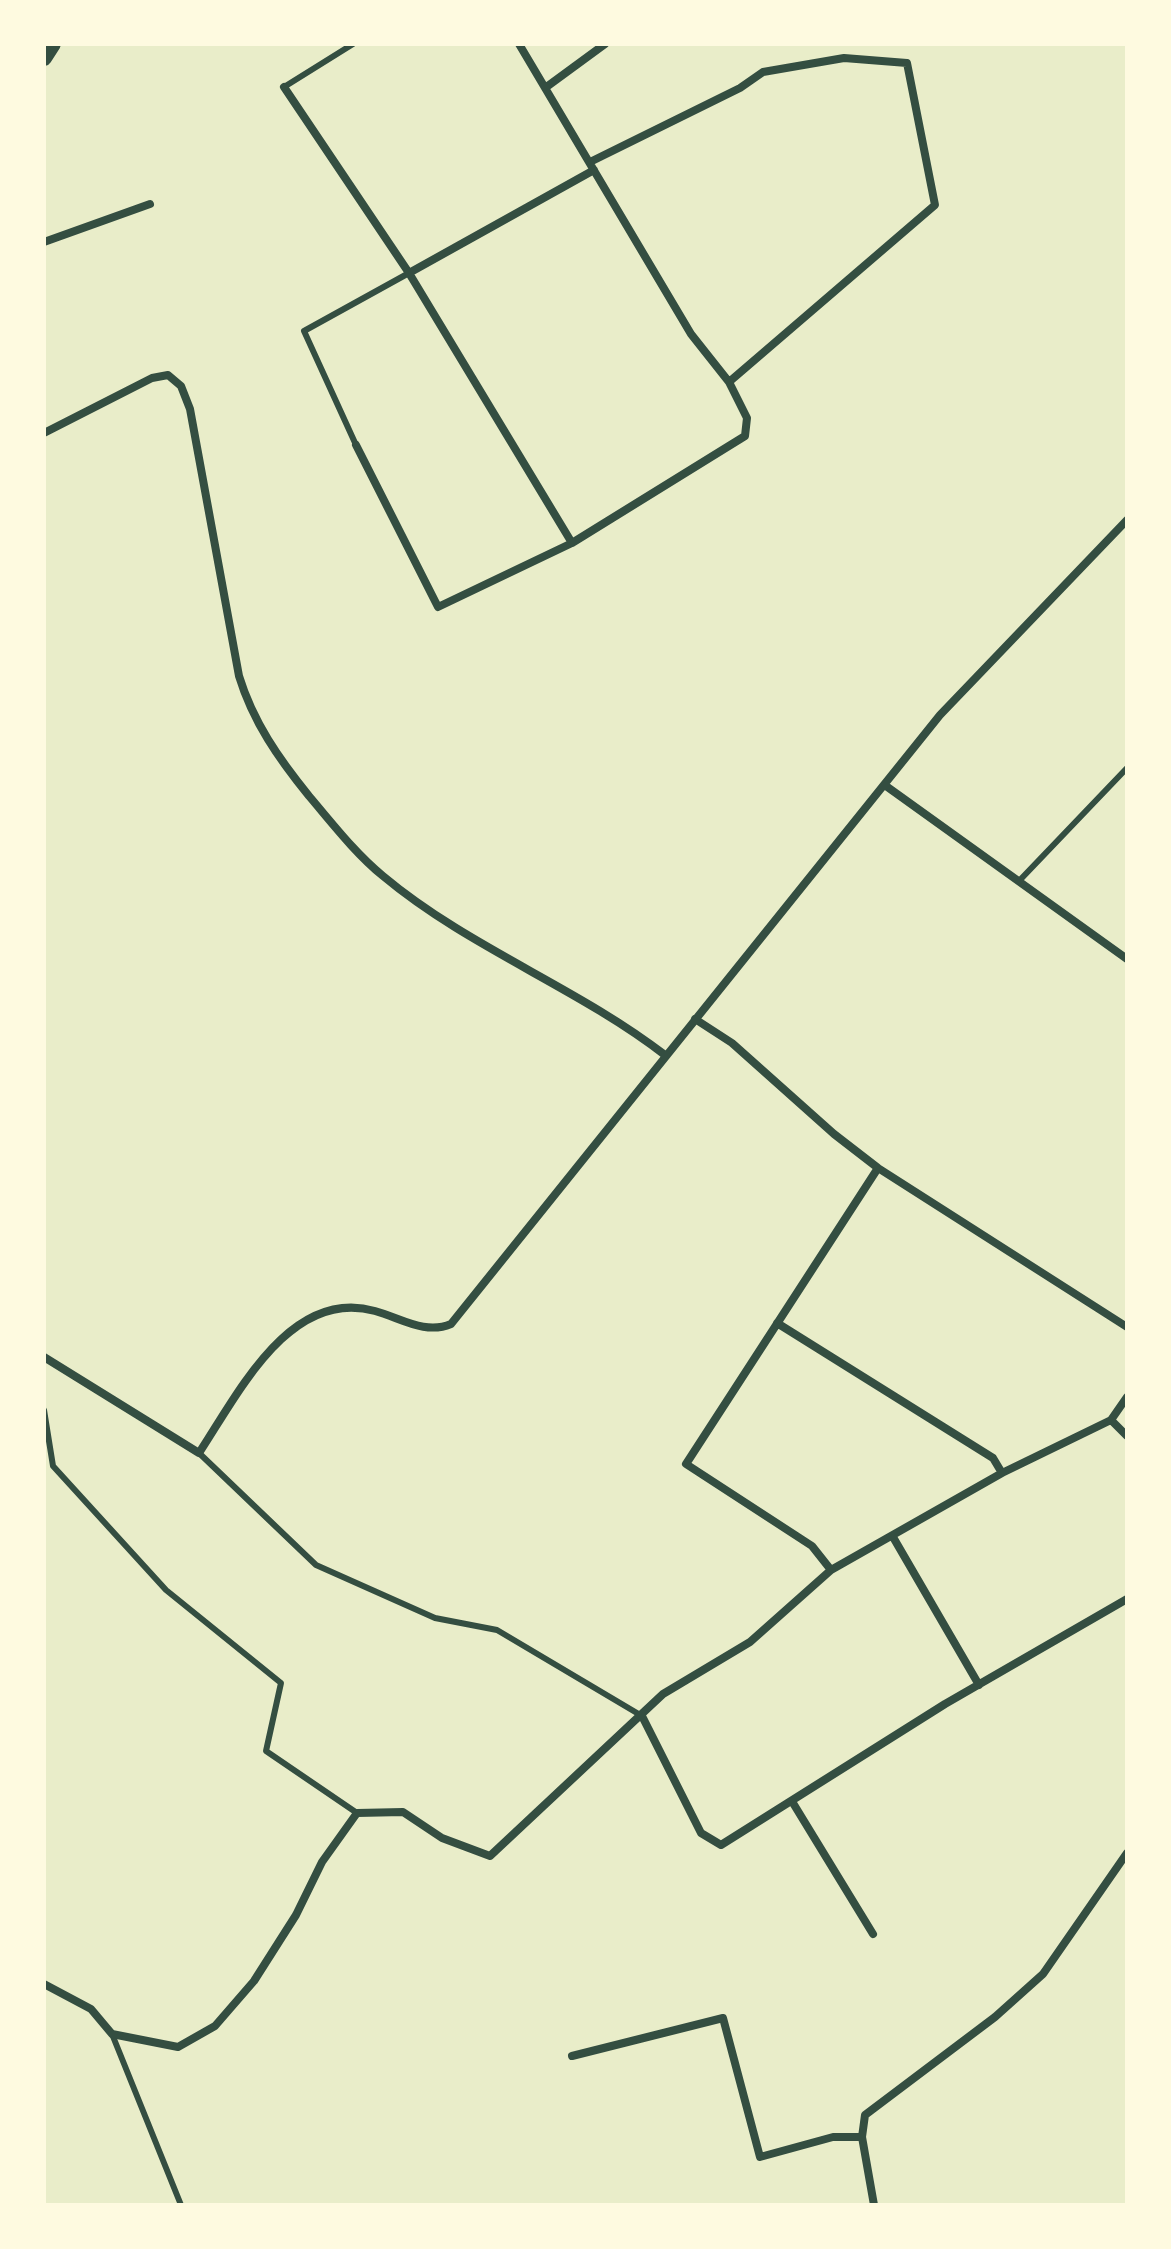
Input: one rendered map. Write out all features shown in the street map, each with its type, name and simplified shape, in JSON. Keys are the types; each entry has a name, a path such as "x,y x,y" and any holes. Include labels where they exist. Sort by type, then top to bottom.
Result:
{"main road":[{"path":"44,58 53,44"}],"street":[{"path":"356,445 438,607 572,543 745,436 747,418 729,382 691,334 519,44"},
{"path":"545,88 605,44"},
{"path":"409,273 592,166 740,88 763,72 844,58 907,63 935,205 729,382"},
{"path":"284,87 409,273 572,543"},
{"path":"44,242 150,204"},
{"path":"44,433 152,378 168,375 181,386 190,409 239,676 248,707 271,745 341,835 382,876 435,914 620,1021 665,1055"},
{"path":"44,1357 199,1453 265,1358 293,1328 310,1317 333,1307 359,1306 435,1330 451,1324 948,707 1127,520"},
{"path":"886,786 1127,959"},
{"path":"695,1019 732,1043 878,1168 1127,1327"},
{"path":"831,1570 812,1546 686,1464 878,1168"},
{"path":"777,1323 993,1458 1002,1473"},
{"path":"44,1984 91,2009 112,2034 178,2047 215,2026 254,1981 296,1915 322,1862 357,1813 403,1812 442,1838 490,1856 663,1694 750,1642 831,1570 1002,1473 1111,1420 1127,1397"},
{"path":"1111,1420 1127,1436"},
{"path":"893,1537 979,1685"},
{"path":"642,1716 701,1833 721,1845 979,1685 1127,1599"},
{"path":"793,1803 873,1934"},
{"path":"874,2205 862,2137 865,2115 995,2017 1043,1974 1127,1853"},
{"path":"572,2056 723,2018 760,2157 833,2137 862,2137"}],"lane":[{"path":"284,87 353,44"},
{"path":"356,445 304,331 409,273"},
{"path":"1019,881 1127,768"},
{"path":"44,1410 53,1466 166,1590 281,1683 266,1751 357,1813"},
{"path":"199,1453 316,1565 435,1618 497,1630 642,1716"},
{"path":"112,2034 181,2205"}]}
